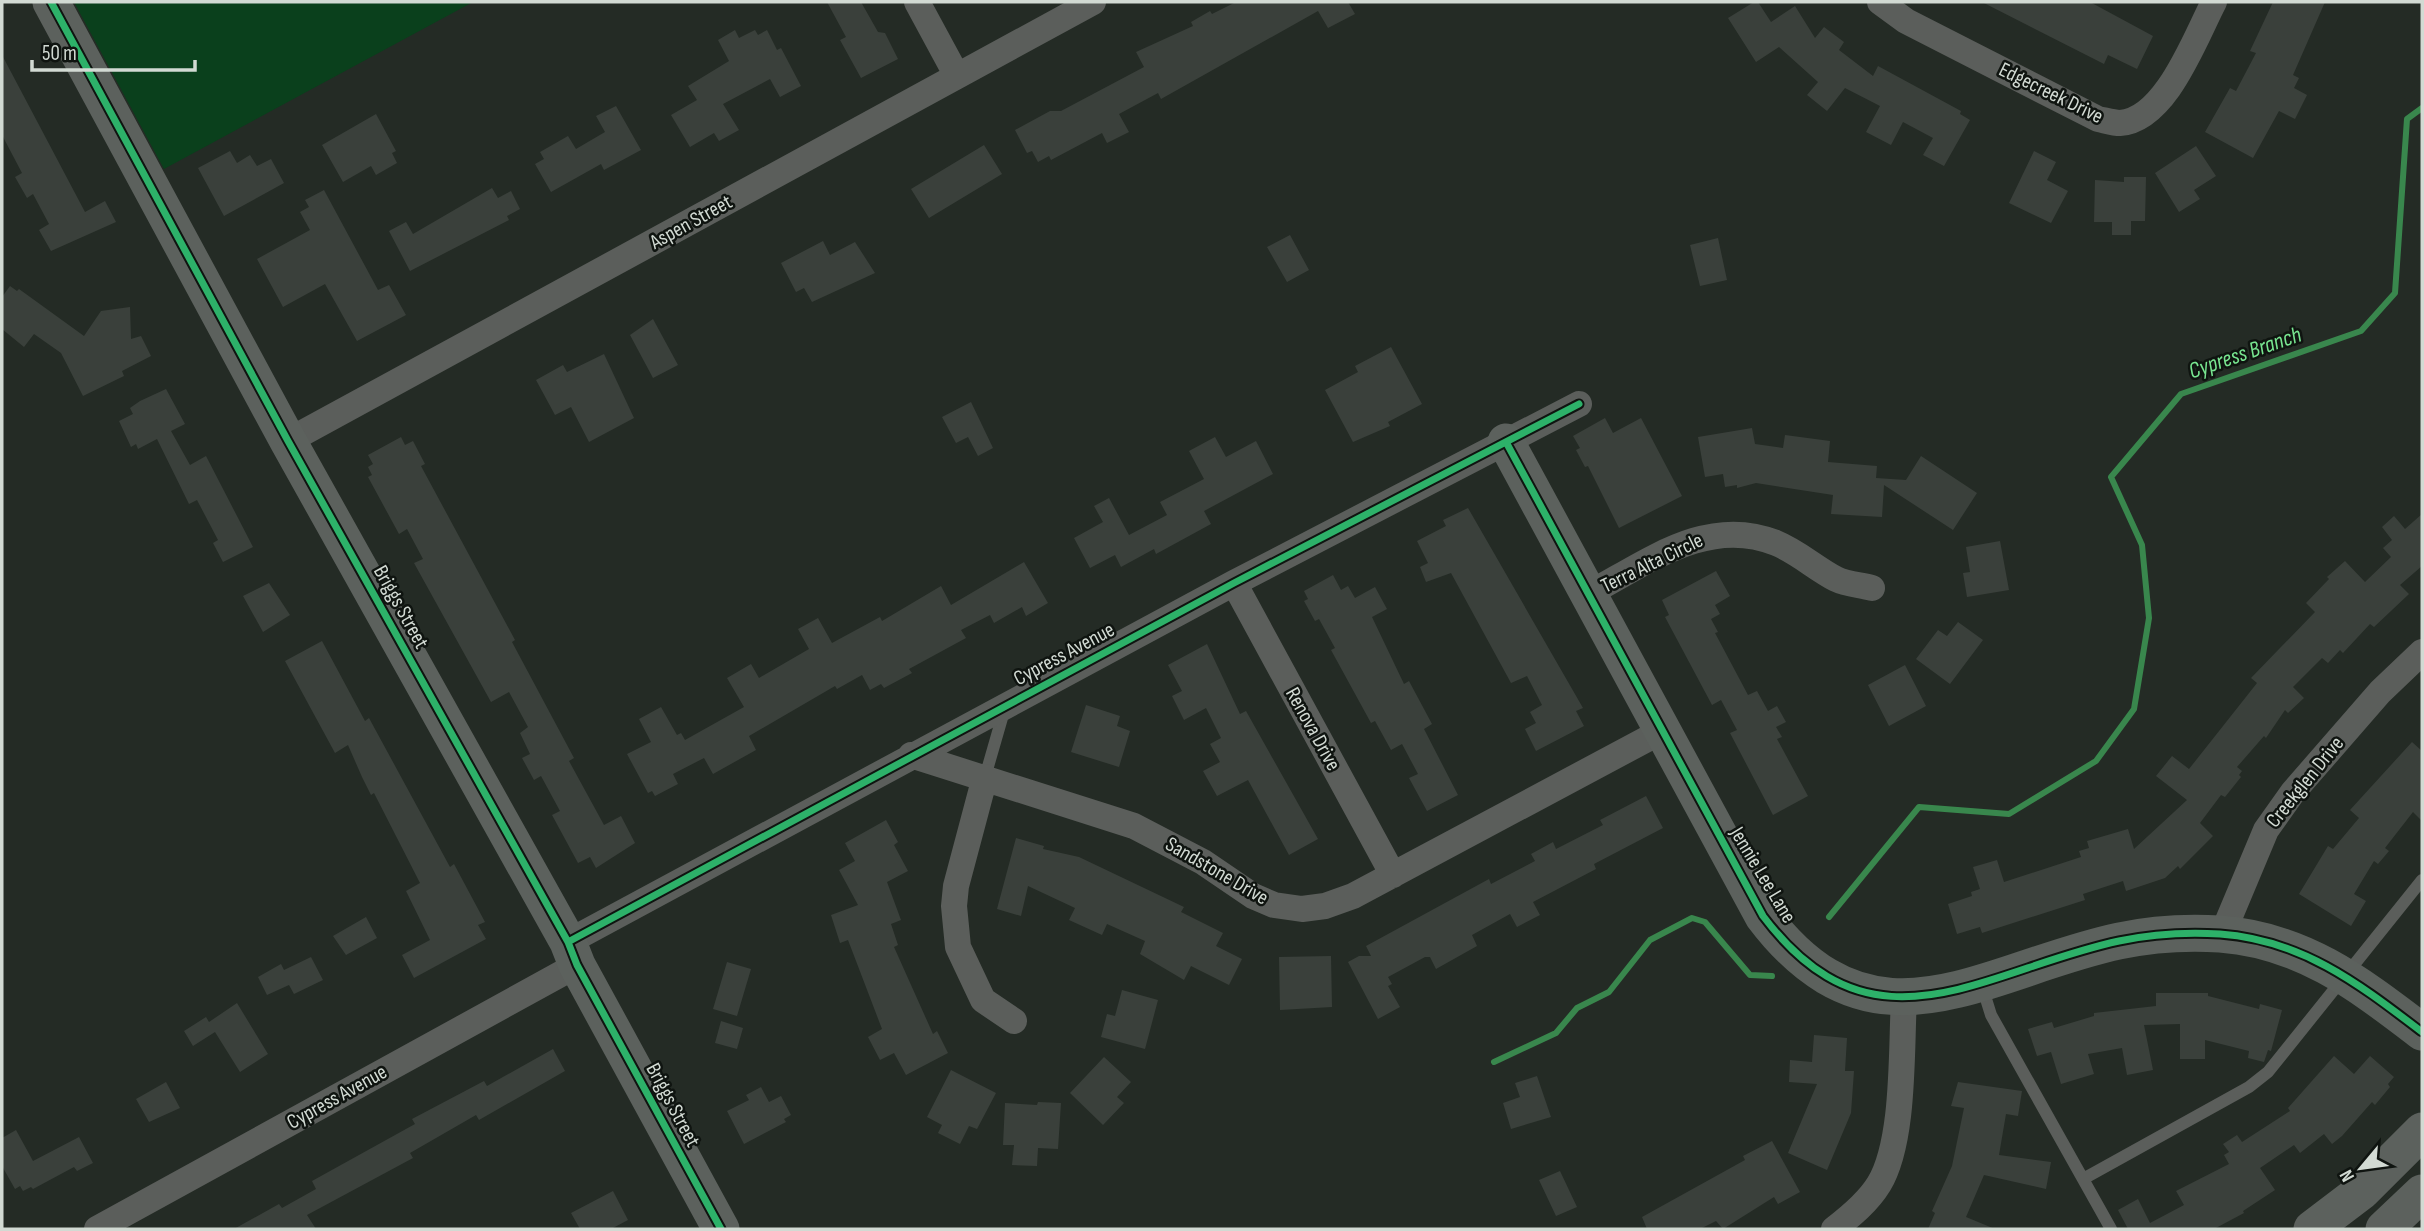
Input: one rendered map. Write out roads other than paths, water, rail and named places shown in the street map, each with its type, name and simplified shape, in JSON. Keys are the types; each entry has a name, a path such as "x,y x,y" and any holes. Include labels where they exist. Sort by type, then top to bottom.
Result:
{"street":[{"name":"Briggs Street","path":"51,2 288,441 573,953 721,1229"},
{"path":"917,2 957,76"},
{"name":"Aspen Street","path":"288,441 1093,2"},
{"name":"Edgecreek Drive","path":"1880,2 1906,21 2098,119 2120,123 2144,115 2162,99 2214,2"},
{"name":"Cypress Avenue","path":"97,1229 911,755 1579,404"},
{"name":"Jennie Lee Lane","path":"1506,442 1744,883 1780,938 1810,965 1838,981 1869,992 1904,998 1943,995 1982,986 2120,941 2176,934 2222,934 2265,942 2347,975 2422,1032"},
{"name":"Terra Alta Circle","path":"1588,594 1689,541 1716,534 1742,534 1775,543 1807,559 1837,579 1872,588"},
{"name":"Renova Drive","path":"1234,583 1393,875"},
{"name":"Creekglen Drive","path":"2222,934 2266,830 2293,792 2380,692 2422,652"},
{"name":"Sandstone Drive","path":"911,755 1134,826 1192,855 1253,895 1274,905 1302,909 1325,906 1353,896 1662,731"},
{"path":"985,777 956,886 954,906 958,947 983,1000 1014,1021"},
{"path":"1834,1229 1857,1211 1880,1183 1891,1156 1896,1128 1904,998"},
{"path":"2312,1229 2362,1191 2422,1131"},
{"path":"2384,1229 2422,1193"}],"lane":[{"path":"985,777 1006,705"},
{"path":"2083,1179 2249,1087 2268,1072 2422,880"},
{"path":"1982,986 1991,1015 2111,1229"}],"waterway":[{"name":"Cypress Branch","path":"1829,917 1919,807 2009,814 2096,761 2134,709 2149,618 2142,545 2111,477 2181,394 2361,331 2395,293 2407,119 2422,108"},
{"name":"Cypress Branch","path":"1494,1062 1556,1033 1577,1008 1609,992 1650,940 1692,918 1705,922 1750,975 1772,976"}]}
